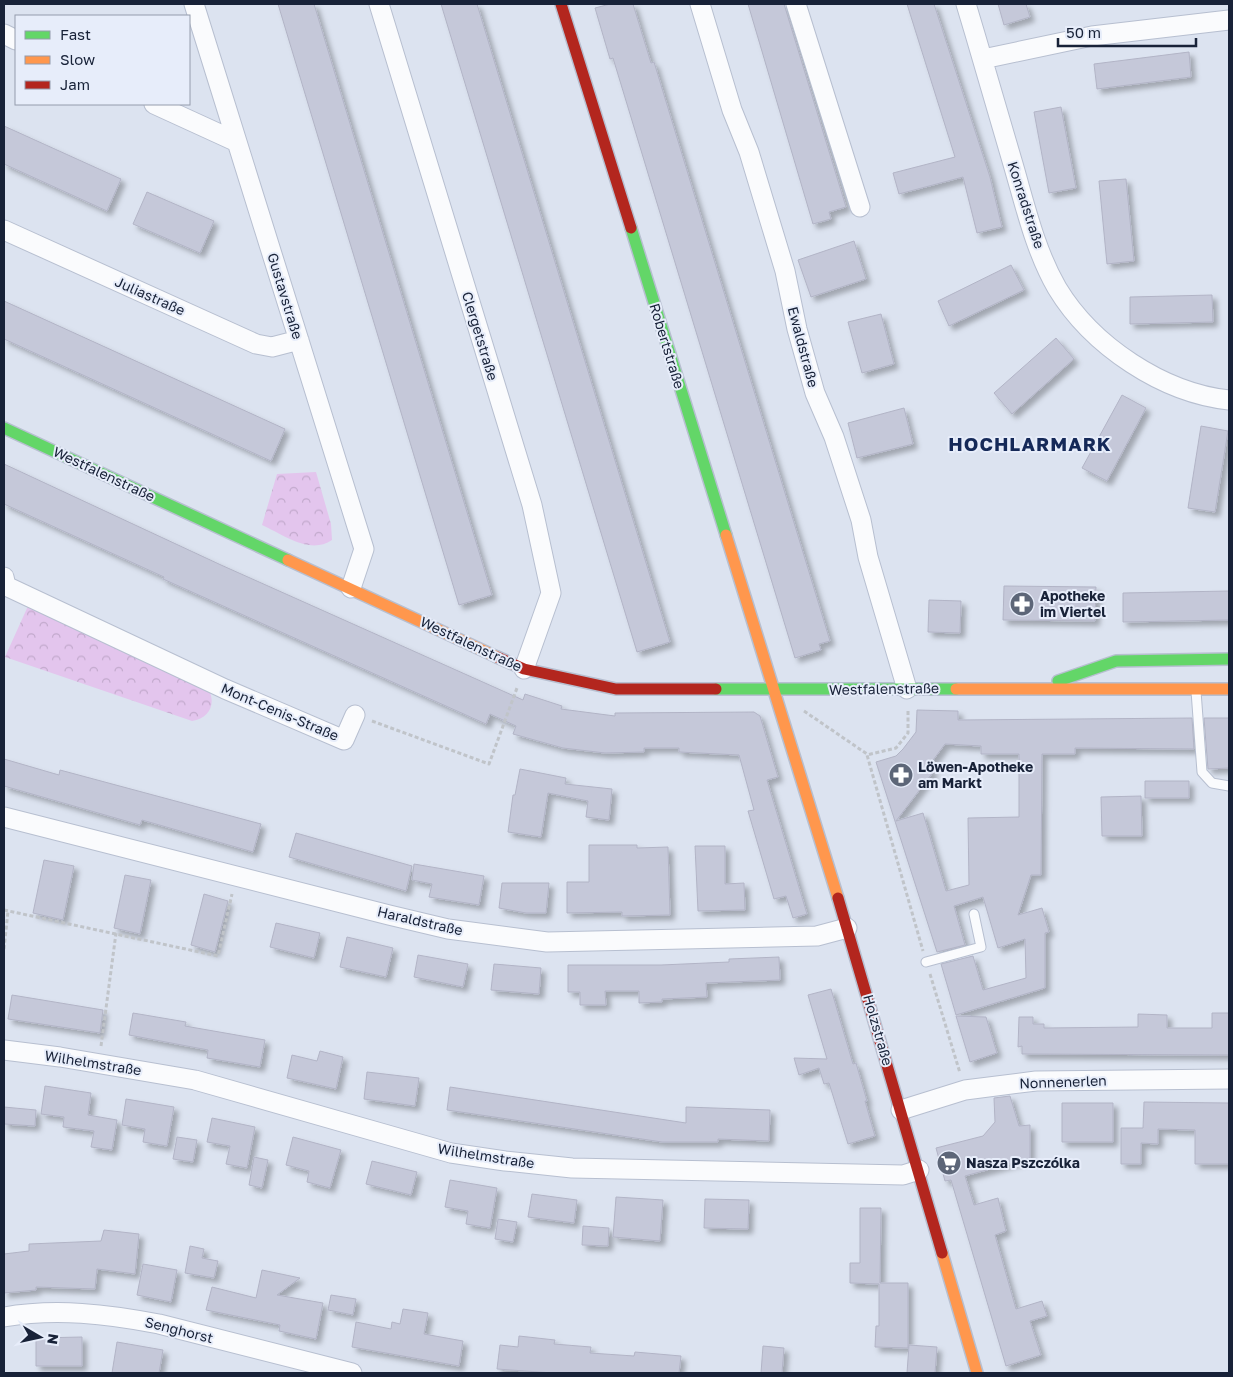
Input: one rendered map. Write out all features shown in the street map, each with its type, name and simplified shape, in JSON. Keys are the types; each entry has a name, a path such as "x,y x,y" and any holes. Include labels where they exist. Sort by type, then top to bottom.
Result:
{"street":[{"name":"Gustavstraße","path":"194,4 364,549 351,588"},
{"name":"Clergetstraße","path":"379,4 536,523 551,594 524,669"},
{"name":"Robertstraße","path":"561,4 773,689"},
{"name":"Ewaldstraße","path":"700,4 732,110 750,152 777,244 815,393 834,437 861,520 868,558 908,689"},
{"path":"796,4 860,207"},
{"name":"Konradstraße","path":"966,4 1032,230 1058,288 1104,342 1128,361 1161,381 1184,390 1209,398 1229,400"},
{"path":"983,59 1092,36 1229,20"},
{"path":"156,105 237,142"},
{"name":"Juliastraße","path":"4,230 256,344 272,347 299,340"},
{"name":"Westfalenstraße","path":"4,428 524,669 616,689 1229,689"},
{"name":"Mont-Cenis-Straße","path":"4,577 6,586 225,689 344,740 355,715"},
{"name":"Westfalenstraße","path":"1039,688 1116,661 1229,659"},
{"name":"Holzstraße","path":"773,689 847,928 977,1373"},
{"name":"Haraldstraße","path":"4,818 448,929 547,942 817,936 847,928"},
{"name":"Wilhelmstraße","path":"4,1050 99,1063 195,1080 451,1153 505,1161 572,1168 884,1175 903,1175 919,1170"},
{"name":"Nonnenerlen","path":"901,1110 965,1090 1036,1081 1229,1079"},
{"name":"Senghorst","path":"4,1317 47,1311 129,1318 352,1373"}],"lane":[{"path":"1196,689 1202,772 1212,784 1229,786"},
{"path":"926,962 981,947 974,914"}],"path":[{"name":"Mont-Cenis-Straße","path":"355,715 489,764 524,669"},
{"path":"867,755 896,748 908,733 908,689"},
{"path":"796,705 867,755 965,1090"},
{"path":"4,948 6,911 218,956 236,876"},
{"path":"99,1063 116,933"}],"green space":[{"path":"316,472 331,524 332,540 324,544 306,544 297,542 262,525 277,474"},
{"path":"28,606 209,690 212,701 210,710 203,717 192,721 5,657"}],"building":[{"path":"278,4 314,4 492,595 459,605"},
{"path":"441,4 477,4 670,642 637,652"},
{"path":"610,4 633,4 651,63 654,62 830,641 819,644 821,650 795,658 613,58 610,59 595,8"},
{"path":"748,4 784,4 846,207 829,212 831,219 813,224"},
{"path":"907,4 934,4 990,177 1002,227 977,233 963,177 899,194 893,173 955,157"},
{"path":"998,4 1026,4 1030,17 1004,25"},
{"path":"1189,52 1191,77 1097,89 1094,64"},
{"path":"1061,107 1076,188 1049,193 1034,112"},
{"path":"4,126 121,179 107,211 4,164"},
{"path":"1126,179 1134,261 1107,264 1099,181"},
{"path":"147,192 214,221 200,253 133,224"},
{"path":"854,241 866,279 811,297 798,260"},
{"path":"1011,265 1024,290 949,326 938,301"},
{"path":"1212,295 1213,322 1130,324 1130,297"},
{"path":"4,301 285,429 271,461 4,339"},
{"path":"881,314 894,364 862,373 848,322"},
{"path":"1056,338 1074,359 1012,414 994,393"},
{"path":"1122,395 1146,408 1107,481 1082,468"},
{"path":"904,408 913,444 857,458 848,423"},
{"path":"1201,426 1228,431 1215,512 1188,508"},
{"path":"4,464 221,565 523,700 525,694 562,706 561,709 615,716 615,713 754,712 760,716 778,777 767,780 807,914 793,918 786,896 774,899 748,811 754,810 739,755 679,752 679,748 644,748 644,752 605,753 563,748 513,734 516,726 490,714 486,724 163,579 164,577 4,504"},
{"path":"1004,586 1096,587 1095,621 1003,620"},
{"path":"1229,591 1229,620 1123,622 1123,593"},
{"path":"929,600 961,601 960,633 928,632"},
{"path":"917,710 958,711 958,720 1192,718 1194,749 1075,748 1075,754 1042,754 1041,875 1031,875 1018,915 1042,908 1049,932 1045,933 1045,988 956,1015 941,964 973,956 983,990 1026,978 1025,939 998,948 983,897 954,906 965,945 937,952 876,762 896,756 916,732","holes":["945,744 981,746 981,754 1019,754 1019,817 968,818 969,885 946,891 923,813 896,821 934,771 928,767"]},
{"path":"1204,718 1229,718 1229,768 1208,769"},
{"path":"4,759 59,775 60,770 261,824 253,852 142,820 140,825 4,786"},
{"path":"520,769 566,778 565,784 612,789 609,820 586,817 588,801 548,793 541,837 508,832 513,795 515,795"},
{"path":"1145,781 1189,781 1189,798 1145,798"},
{"path":"1141,796 1142,836 1102,836 1101,797"},
{"path":"296,833 412,866 406,891 289,857"},
{"path":"589,845 637,845 637,848 668,847 670,915 622,916 622,912 567,913 567,882 589,882"},
{"path":"695,846 725,846 725,884 744,883 745,910 698,911"},
{"path":"44,860 74,866 63,920 33,913"},
{"path":"414,864 484,876 479,905 429,897 432,884 412,880"},
{"path":"125,875 151,880 140,934 114,928"},
{"path":"502,883 549,883 546,913 526,913 499,908"},
{"path":"204,894 228,901 215,952 191,945"},
{"path":"276,923 320,933 314,958 270,947"},
{"path":"347,937 393,948 386,977 340,967"},
{"path":"418,955 468,964 463,987 414,977"},
{"path":"779,957 780,980 706,983 707,997 662,999 662,1002 639,1003 639,991 605,991 606,1005 580,1005 580,992 568,992 568,965 661,965 729,962 729,959"},
{"path":"494,964 541,968 539,994 491,990"},
{"path":"831,989 853,1064 856,1063 875,1136 848,1144 829,1083 824,1084 819,1068 799,1075 794,1058 827,1059 808,995"},
{"path":"12,995 103,1010 100,1033 8,1019"},
{"path":"133,1013 186,1022 185,1026 265,1040 260,1067 207,1058 208,1050 129,1035"},
{"path":"1212,1013 1229,1013 1229,1055 1022,1054 1022,1046 1018,1047 1019,1017 1033,1017 1033,1024 1044,1024 1044,1028 1138,1027 1138,1014 1167,1015 1167,1028 1212,1028"},
{"path":"956,1016 986,1017 997,1053 970,1062"},
{"path":"320,1051 343,1057 336,1089 287,1078 292,1055 317,1061"},
{"path":"367,1072 419,1078 415,1106 364,1099"},
{"path":"45,1086 91,1093 88,1115 117,1120 112,1150 91,1147 94,1131 63,1127 64,1117 41,1114"},
{"path":"450,1087 686,1123 686,1107 770,1110 769,1141 718,1139 718,1142 662,1142 447,1110"},
{"path":"1010,1096 1019,1126 1030,1125 1030,1158 965,1176 974,1205 998,1198 1006,1231 995,1235 1016,1309 1042,1301 1047,1316 1030,1321 1041,1355 1006,1366 951,1180 945,1181 936,1148 983,1136 995,1122 994,1098"},
{"path":"126,1099 174,1107 167,1146 143,1142 145,1129 122,1125"},
{"path":"1144,1102 1229,1103 1229,1164 1195,1164 1195,1130 1158,1129 1158,1144 1141,1143 1141,1164 1121,1164 1121,1128 1143,1128"},
{"path":"1062,1103 1113,1103 1113,1142 1062,1142"},
{"path":"4,1107 36,1110 35,1126 4,1124"},
{"path":"212,1118 255,1127 247,1168 226,1164 230,1146 207,1142"},
{"path":"177,1137 197,1140 193,1162 173,1159"},
{"path":"293,1137 341,1150 330,1188 307,1182 309,1171 286,1165"},
{"path":"254,1157 268,1160 262,1188 249,1185"},
{"path":"372,1161 417,1172 411,1195 366,1184"},
{"path":"450,1180 497,1188 490,1228 466,1224 468,1211 445,1207"},
{"path":"532,1194 577,1200 574,1223 528,1217"},
{"path":"616,1197 663,1200 660,1241 613,1237"},
{"path":"705,1199 749,1200 748,1229 704,1228"},
{"path":"860,1208 881,1208 880,1283 908,1283 908,1348 875,1347 876,1326 879,1326 879,1284 850,1283 850,1263 860,1263"},
{"path":"498,1219 517,1222 513,1242 495,1239"},
{"path":"583,1226 609,1228 608,1246 582,1245"},
{"path":"104,1230 139,1234 135,1274 97,1269 95,1289 36,1287 36,1290 4,1293 4,1254 29,1251 29,1244 101,1241"},
{"path":"190,1246 204,1249 202,1258 218,1261 214,1278 185,1273"},
{"path":"143,1264 177,1270 171,1302 137,1295"},
{"path":"262,1270 300,1278 277,1295 323,1303 316,1339 279,1331 280,1325 206,1310 212,1287 256,1298"},
{"path":"331,1295 356,1299 353,1315 328,1310"},
{"path":"403,1309 428,1313 424,1334 463,1341 459,1366 352,1347 356,1322 391,1329 392,1322 400,1324"},
{"path":"519,1336 555,1340 554,1344 591,1347 590,1353 634,1356 635,1352 681,1356 679,1373 553,1373 497,1369 500,1345 518,1347"},
{"path":"82,1337 82,1366 36,1366 36,1338"},
{"path":"117,1342 163,1350 159,1373 112,1373"},
{"path":"909,1345 937,1347 935,1373 907,1373"},
{"path":"763,1346 784,1348 782,1373 761,1373"}],"traffic: fast":[{"path":"631,228 726,535"},
{"path":"4,428 288,560"},
{"path":"1058,681 1116,661 1229,659"},
{"path":"716,689 956,689"}],"traffic: slow":[{"path":"726,535 838,898"},
{"path":"288,560 497,657"},
{"path":"956,689 1229,689"},
{"path":"942,1253 977,1373"}],"traffic: jam":[{"path":"561,4 631,228"},
{"path":"497,657 524,669 616,689 716,689"},
{"path":"838,898 942,1253"}],"place":[{"name":"Apotheke im Viertel","path":"1022,604"},
{"name":"Löwen-Apotheke am Markt","path":"901,775"},
{"name":"Nasza Pszczólka","path":"949,1163"}],"district":[{"name":"HOCHLARMARK","path":"1030,444"}]}
